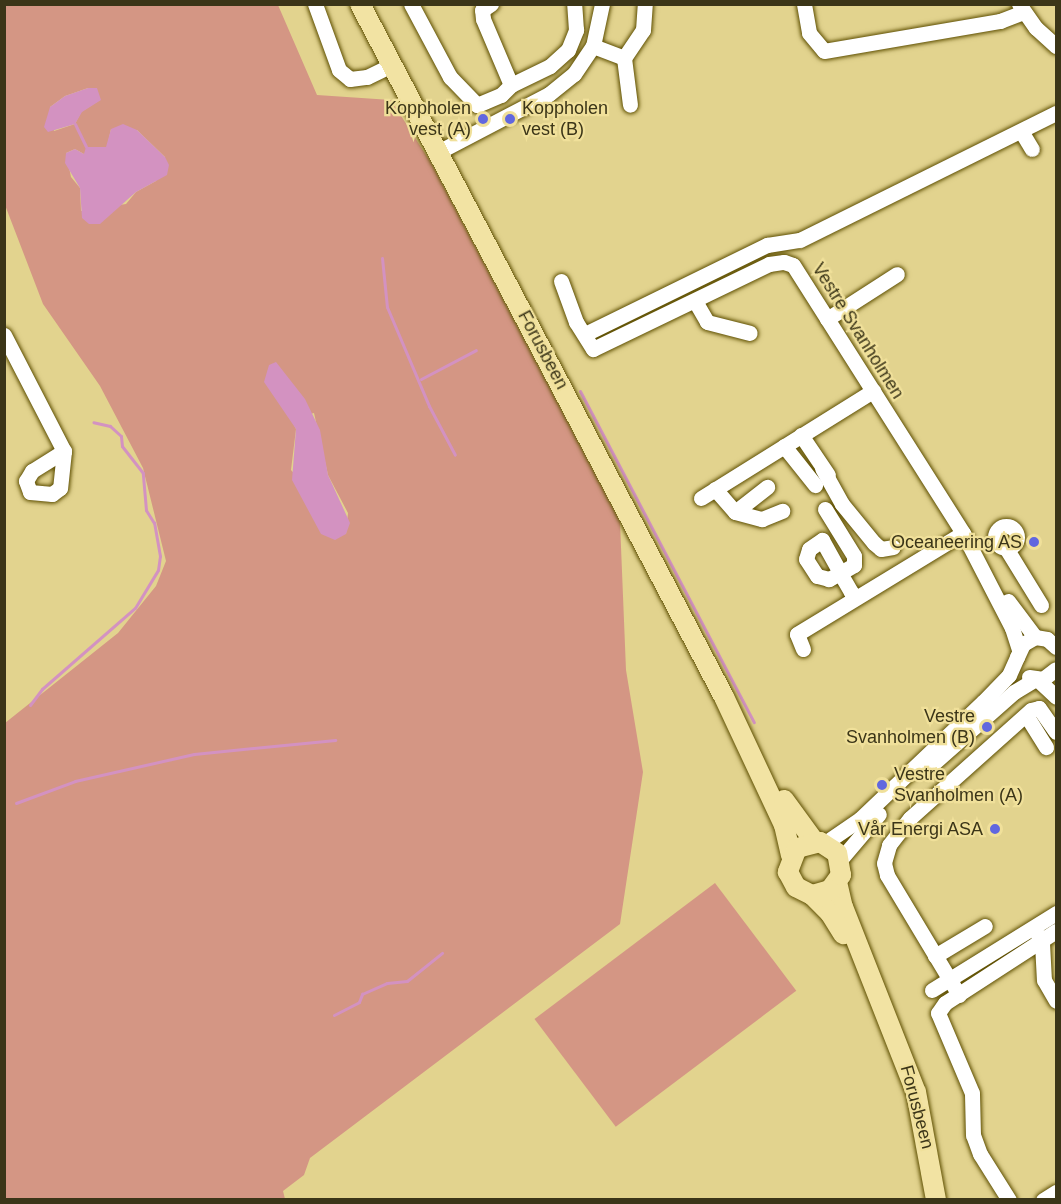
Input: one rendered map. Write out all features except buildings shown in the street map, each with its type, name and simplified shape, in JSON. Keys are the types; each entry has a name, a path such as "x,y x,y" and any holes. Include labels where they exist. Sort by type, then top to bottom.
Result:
{"main road":[{"name":"Forusbeen","path":"360,4 724,697 791,813 820,842"},
{"name":"Forusbeen","path":"724,697 784,825 791,855"},
{"path":"820,842 840,860 837,882 831,890 812,895 792,883 788,872 791,855 797,848 820,842"},
{"name":"Forusbeen","path":"837,882 843,907 887,1016 921,1112 936,1200"},
{"name":"Forusbeen","path":"812,895 836,920 887,1016"}],"street":[{"path":"315,4 339,70 350,79 368,77 392,65"},
{"path":"411,4 450,77 473,103 480,105 550,66 568,50 576,30 574,4"},
{"path":"491,4 481,14 506,90 510,113"},
{"path":"438,152 562,84 593,46 602,4"},
{"path":"630,105 624,58 642,30 645,4"},
{"path":"804,4 809,33 824,51 1000,21 1021,8 1056,46"},
{"path":"593,46 624,58"},
{"path":"561,281 576,322 585,334 767,245 800,240 1056,112"},
{"path":"1021,131 1032,149"},
{"path":"784,243 784,262"},
{"name":"Vestre Svanholmen","path":"585,334 593,349 769,264 784,262 793,265 963,533 1012,628 1018,653"},
{"path":"827,319 897,274"},
{"path":"694,302 706,322 750,333"},
{"path":"4,334 64,451"},
{"path":"701,498 873,391"},
{"path":"801,435 848,502 852,516 878,547 893,547"},
{"path":"784,446 815,485"},
{"path":"735,512 767,487"},
{"path":"715,489 735,512 762,519 782,511"},
{"path":"825,510 854,556 854,565 840,573 855,598"},
{"path":"803,649 798,634 963,533"},
{"path":"976,558 1002,546 1041,605"},
{"name":"Vestre Svanholmen","path":"976,558 1038,637 1056,647"},
{"path":"820,842 860,819 983,702 1009,675 1018,653 1038,637 1056,632"},
{"path":"1018,653 1020,669 1037,679 1056,698"},
{"path":"840,860 875,817 1014,692 1037,679 1049,676 1056,669"},
{"path":"959,995 887,875 884,863 889,845 910,818 1026,715 1039,708 1056,732"},
{"path":"1026,715 1046,747"},
{"path":"932,990 1056,913"},
{"path":"935,956 985,926"},
{"path":"1034,927 1042,943 1044,980 1056,1001"},
{"path":"1009,1200 980,1154 973,1135 972,1093 938,1013 945,1003 1042,943 1056,931"},
{"path":"1043,1200 1056,1192"}],"shaded area":[{"path":"5,5 278,5 317,95 391,100 431,163 620,522 626,670 643,772 620,924 310,1158 304,1175 283,1191 285,1199 5,1199 5,723 118,633 156,586 166,561 143,468 100,386 43,304 5,205","holes":["88,88 100,100 81,112 75,124 54,131 50,107 65,96","111,129 137,130 165,157 156,181 136,192 126,204 81,211 80,188 71,177 66,153 75,149 84,154 107,147","314,413 328,475 348,513 346,534 291,470 296,429 291,419"]},
{"path":"88,88 97,88 101,100 82,112 75,124 48,132 44,127 50,107 65,96"},
{"path":"123,124 137,130 165,157 169,165 167,175 136,192 100,224 89,224 82,218 80,188 65,163 66,153 75,149 84,154 86,147 106,147 111,129"},
{"path":"276,362 305,399 320,430 328,475 350,523 346,534 335,540 321,534 292,480 296,429 264,382 269,365"},
{"path":"715,883 796,991 616,1127 535,1019"}],"waterway":[{"path":"75,124 86,147"},
{"path":"382,258 387,307 429,406 455,455"},
{"path":"421,379 476,350"},
{"path":"580,391 754,722"},
{"path":"30,705 42,689 135,608 158,570 160,556 154,523 146,510 143,473 122,446 121,436 110,426 93,422"},
{"path":"16,803 75,781 194,754 335,740"},
{"path":"334,1015 359,1002 362,994 387,983 407,981 442,953"}],"place":[{"name":"Koppholen vest (A)","path":"483,119"},
{"name":"Koppholen vest (B)","path":"510,119"},
{"name":"Oceaneering AS","path":"1034,542"},
{"name":"Vestre Svanholmen (B)","path":"987,727"},
{"name":"Vestre Svanholmen (A)","path":"882,785"},
{"name":"Vår Energi ASA","path":"995,829"}]}
